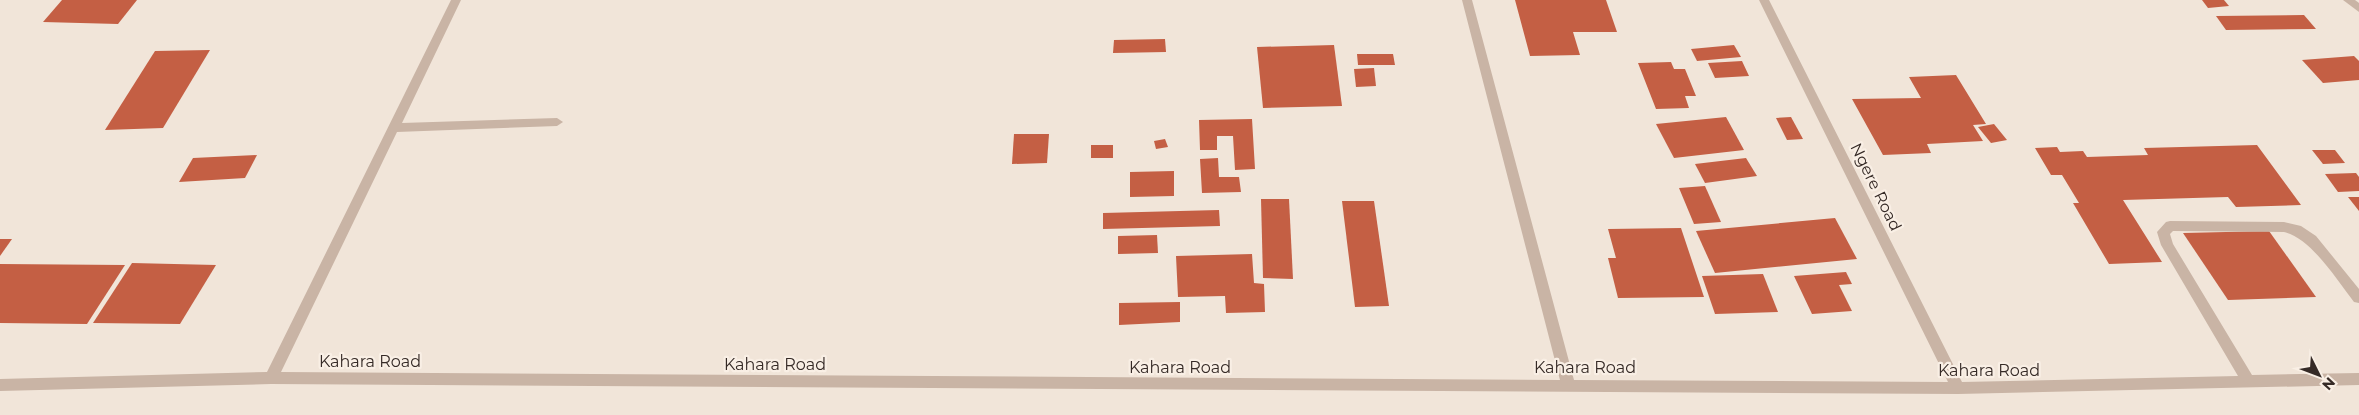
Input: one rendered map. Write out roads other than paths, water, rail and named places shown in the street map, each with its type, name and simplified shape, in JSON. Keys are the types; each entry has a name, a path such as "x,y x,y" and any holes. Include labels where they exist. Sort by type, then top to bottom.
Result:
{"street":[{"path":"271,378 456,0"},
{"path":"1467,0 1568,384"},
{"name":"Ngere Road","path":"1764,0 1958,388"},
{"path":"2348,0 2359,8"},
{"path":"392,128 557,122"},
{"path":"2249,382 2167,245 2163,232 2170,226 2284,227 2297,230 2311,240 2359,298"},
{"name":"Kahara Road","path":"0,385 271,378 1335,385 1568,384 1958,388 2359,379"}]}
